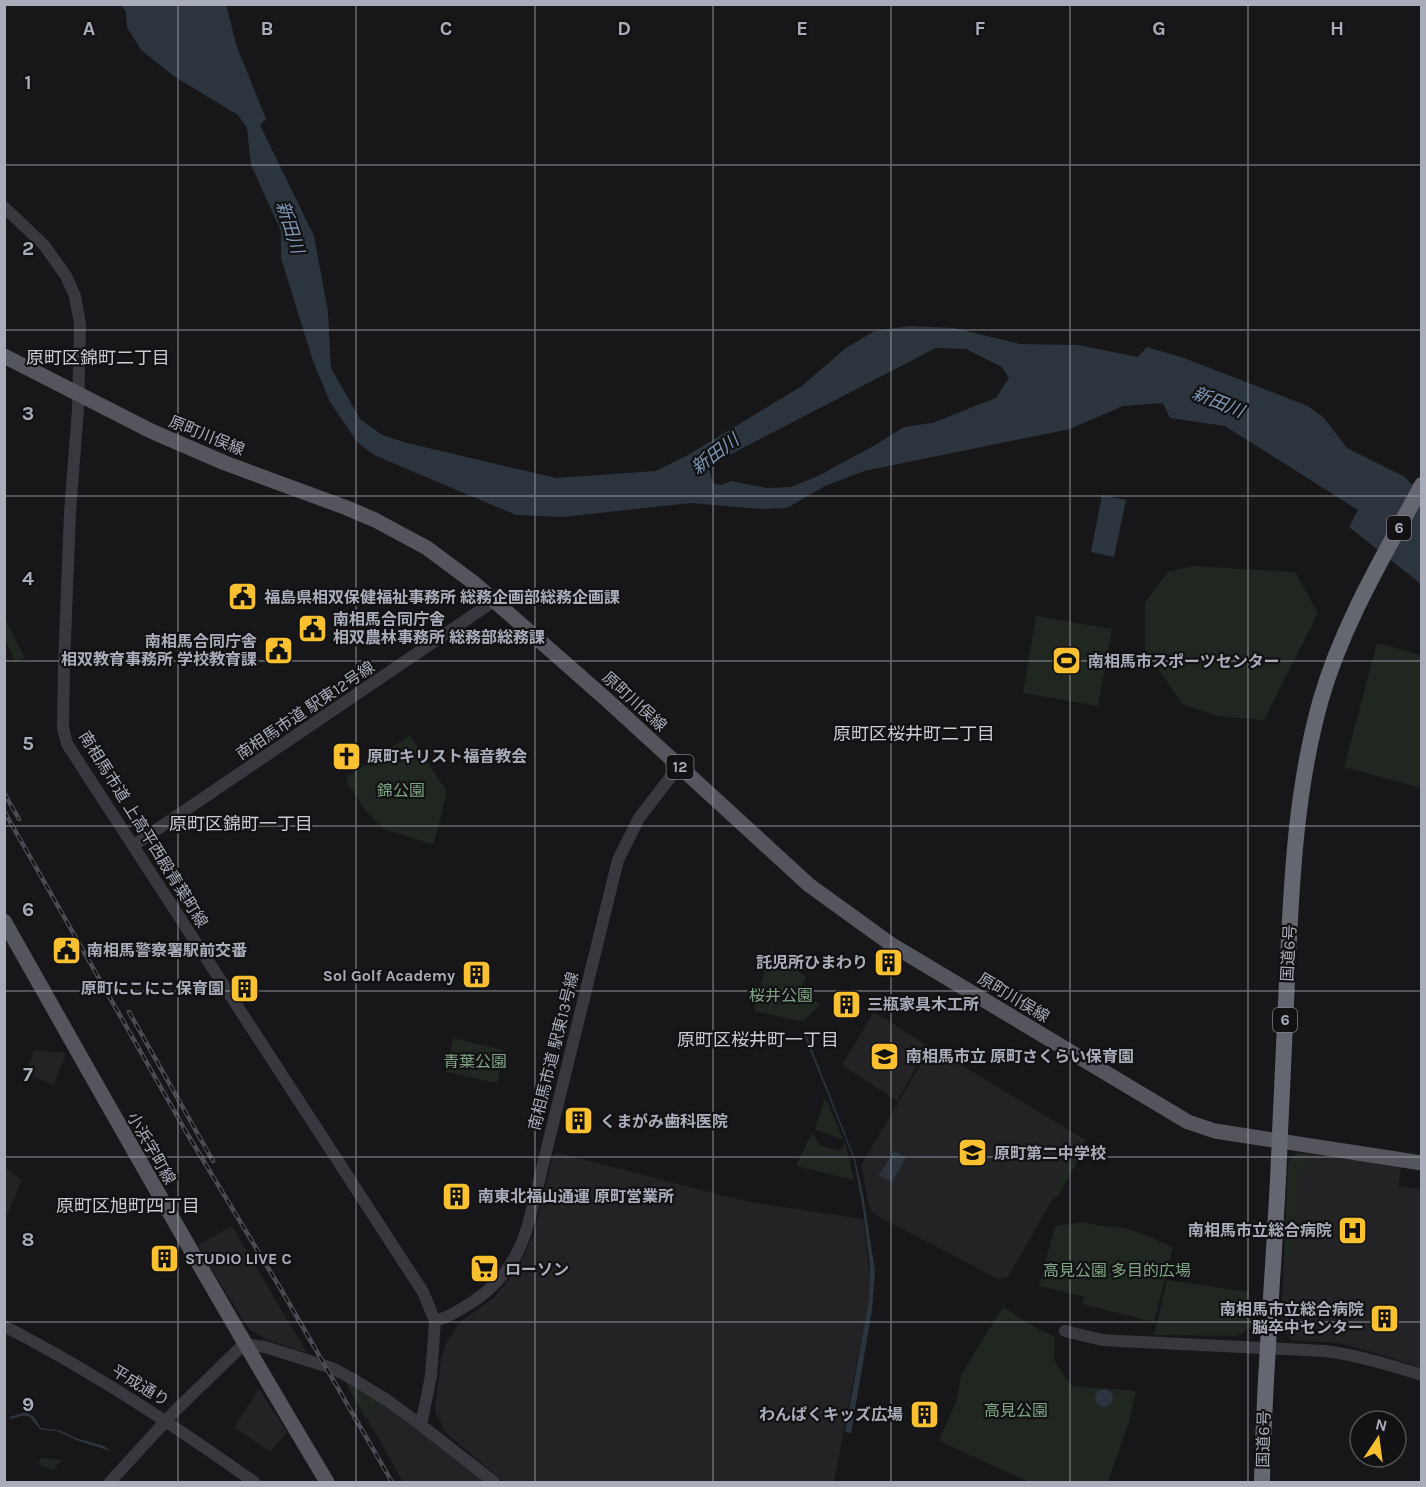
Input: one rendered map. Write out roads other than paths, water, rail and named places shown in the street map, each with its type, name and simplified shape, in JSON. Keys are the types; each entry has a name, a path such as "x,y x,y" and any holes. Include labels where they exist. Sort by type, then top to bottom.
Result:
{"highway":[{"name":"国道6号","path":"1262,1482 1263,1405 1280,1142 1290,906 1300,796 1312,733 1332,667 1353,617 1422,485"}],"main road":[{"name":"原町川俣線","path":"4,356 197,452 375,520 427,548 474,583 809,885 892,945 1188,1122 1215,1131 1422,1163"},
{"name":"小浜字町線","path":"4,921 244,1344 327,1482"}],"street":[{"name":"南相馬市道 上高平西殿青葉町線","path":"4,207 51,254 66,276 75,296 80,324 79,395 70,512 63,728 67,744 423,1292 435,1321 432,1366 422,1425"},
{"name":"南相馬市道 駅東12号線","path":"134,845 494,601"},
{"name":"南相馬市道 駅東13号線","path":"435,1321 483,1295 503,1275 518,1254 527,1228 618,860 639,818 679,766"},
{"name":"平成通り","path":"4,1326 52,1351 167,1420 254,1482"},
{"path":"1065,1331 1102,1340 1350,1354 1422,1375"},
{"path":"110,1482 167,1420 244,1344 266,1347 339,1371 387,1400 422,1425 494,1482"}],"water":[{"name":"新田川","path":"121,5 226,5 237,47 266,119 260,125 314,236 328,312 331,368 360,419 382,435 556,478 656,471 688,455 802,386 846,348 875,331 910,326 954,328 1020,344 1078,345 1138,357 1147,347 1184,358 1308,406 1324,418 1347,448 1405,477 1421,489 1421,584 1349,527 1358,510 1225,426 1170,418 1163,403 1123,406 1070,429 864,471 825,486 787,508 761,509 691,503 562,517 516,515 374,455 357,442 330,402 313,361 281,258 281,231 251,165 247,128 238,115 175,77 141,50 127,27 126,12","holes":["936,348 966,349 1002,367 1009,378 996,398 932,423 904,427 818,476 791,487 766,488 731,481 721,485 713,483 708,466"]},
{"path":"1102,495 1126,500 1114,557 1091,552"},
{"path":"803,1032 805,1032 855,1159 875,1271 872,1310 851,1433 845,1432 869,1299 870,1266 854,1160"},
{"path":"894,1151 906,1158 892,1182 879,1175"},
{"path":"1104,1389 1110,1392 1113,1398 1110,1404 1104,1407 1098,1404 1095,1398 1098,1392"},
{"path":"26,1412 34,1417 41,1428 59,1430 76,1438 104,1446 110,1451 57,1431 41,1430 29,1417 11,1419 9,1417"}],"railway":[{"path":"4,793 19,819"},
{"path":"4,811 185,1130 282,1291 392,1482"},
{"path":"129,1012 213,1161"}],"place":[{"name":"福島県相双保健福祉事務所 総務企画部総務企画課","path":"243,597"},
{"name":"南相馬合同庁舎 相双農林事務所 総務部総務課","path":"312,628"},
{"name":"南相馬合同庁舎 相双教育事務所 学校教育課","path":"278,650"},
{"name":"南相馬市スポーツセンター","path":"1067,661"},
{"name":"原町キリスト福音教会","path":"346,756"},
{"name":"南相馬警察署駅前交番","path":"66,950"},
{"name":"託児所ひまわり","path":"889,962"},
{"name":"Sol Golf Academy","path":"476,975"},
{"name":"原町にこにこ保育園","path":"245,988"},
{"name":"三瓶家具木工所","path":"846,1004"},
{"name":"南相馬市立 原町さくらい保育園","path":"885,1056"},
{"name":"くまがみ歯科医院","path":"579,1121"},
{"name":"原町第二中学校","path":"973,1153"},
{"name":"南東北福山通運 原町営業所","path":"457,1196"},
{"name":"南相馬市立総合病院","path":"1353,1230"},
{"name":"STUDIO LIVE C","path":"164,1258"},
{"name":"ローソン","path":"484,1269"},
{"name":"南相馬市立総合病院 脳卒中センター","path":"1385,1318"},
{"name":"わんぱくキッズ広場","path":"924,1414"}],"district":[{"name":"原町区錦町二丁目","path":"98,358"},
{"name":"原町区桜井町二丁目","path":"914,734"},
{"name":"原町区錦町一丁目","path":"241,824"},
{"name":"原町区桜井町一丁目","path":"758,1040"},
{"name":"原町区旭町四丁目","path":"128,1206"}],"park label":[{"name":"錦公園","path":"401,790"},
{"name":"桜井公園","path":"781,995"},
{"name":"青葉公園","path":"475,1061"},
{"name":"高見公園 多目的広場","path":"1117,1270"},
{"name":"高見公園","path":"1016,1410"}]}
